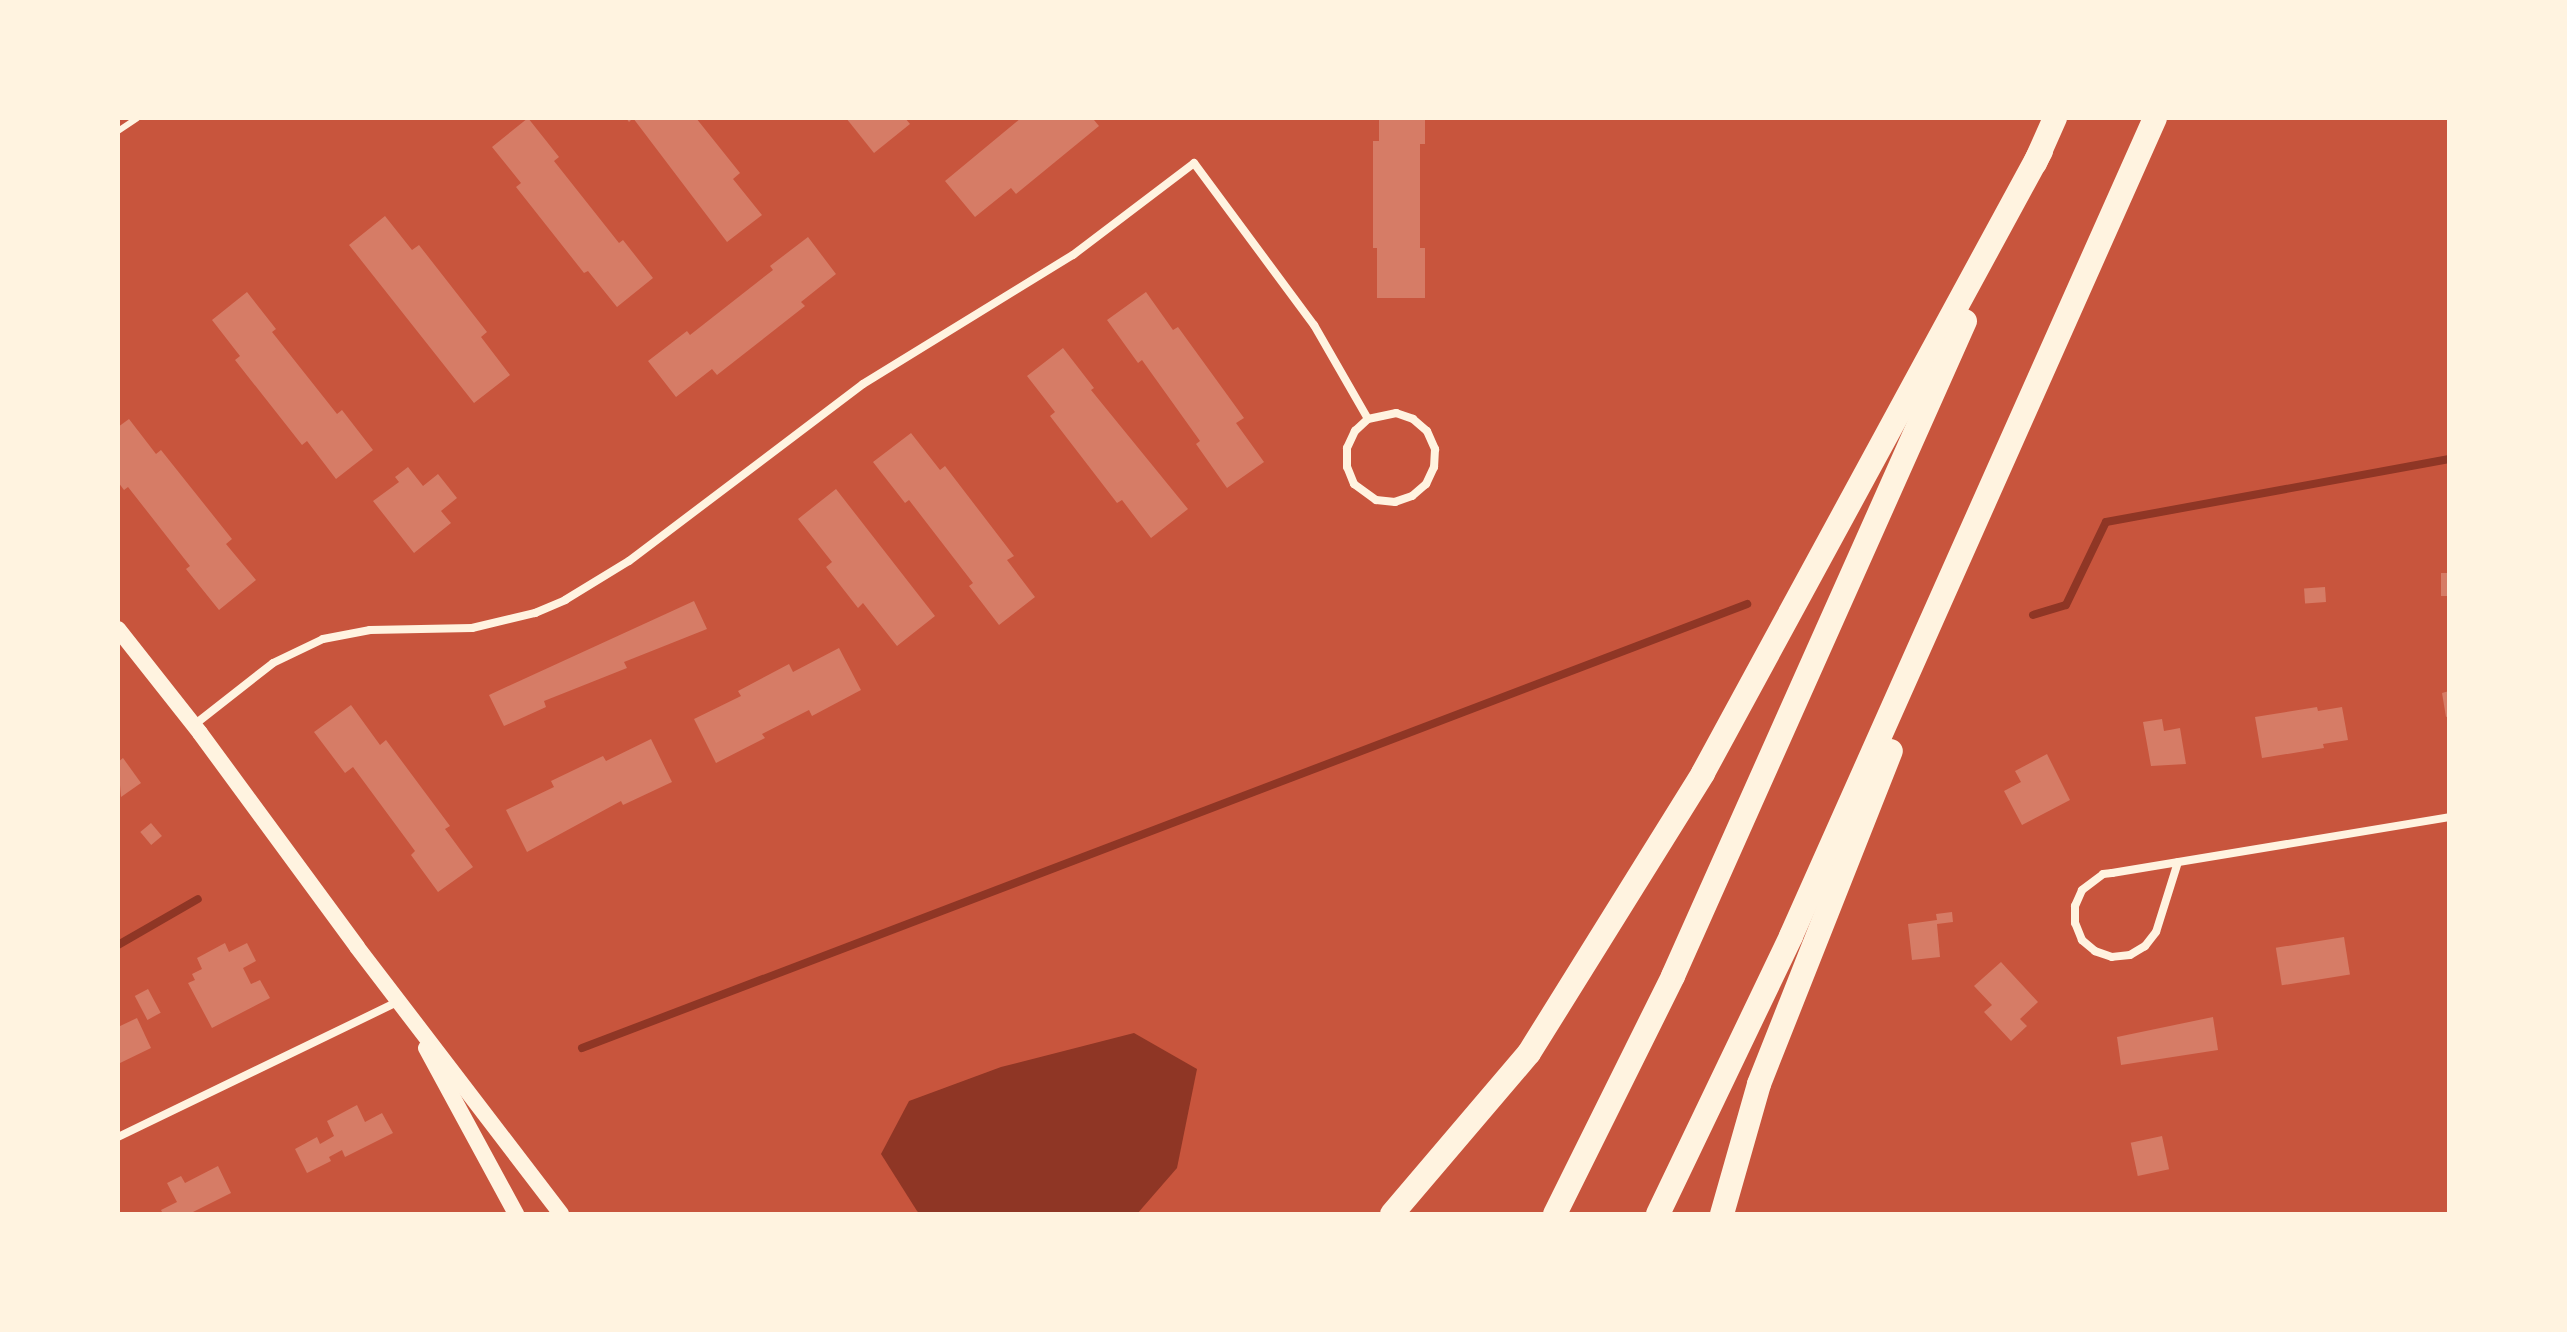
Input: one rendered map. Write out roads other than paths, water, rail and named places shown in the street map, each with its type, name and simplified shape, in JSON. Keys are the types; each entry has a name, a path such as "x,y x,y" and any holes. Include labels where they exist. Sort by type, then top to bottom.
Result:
{"highway":[{"path":"1555,1214 1678,963 2055,118"},
{"path":"1658,1214 1760,1003 2155,118"},
{"path":"1392,1214 1529,1053 1703,773 2041,151"},
{"path":"1722,1214 1759,1084 1913,694 1974,526"}],"main road":[{"path":"118,629 194,725 561,1214"},
{"path":"400,1000 516,1214"}],"street":[{"path":"194,725 273,663 323,639 370,630 472,628 535,613 565,600 629,561 863,384 1073,255 1194,163 1307,315 1368,419"},
{"path":"1386,413 1405,415 1421,424 1432,439 1434,467 1426,484 1412,496 1395,502 1376,500 1354,484 1347,467 1347,448 1355,431 1368,419 1386,413"},
{"path":"2178,862 2156,932 2145,946 2130,955 2112,957 2095,951 2082,940 2074,915 2078,898 2088,884 2103,874 2449,817"},
{"path":"118,1137 400,1000"}],"lane":[{"path":"118,131 137,118"}],"waterway":[{"path":"2033,615 2066,605 2106,522 2449,459"},
{"path":"582,1048 1747,604"},
{"path":"118,945 198,899"}]}
